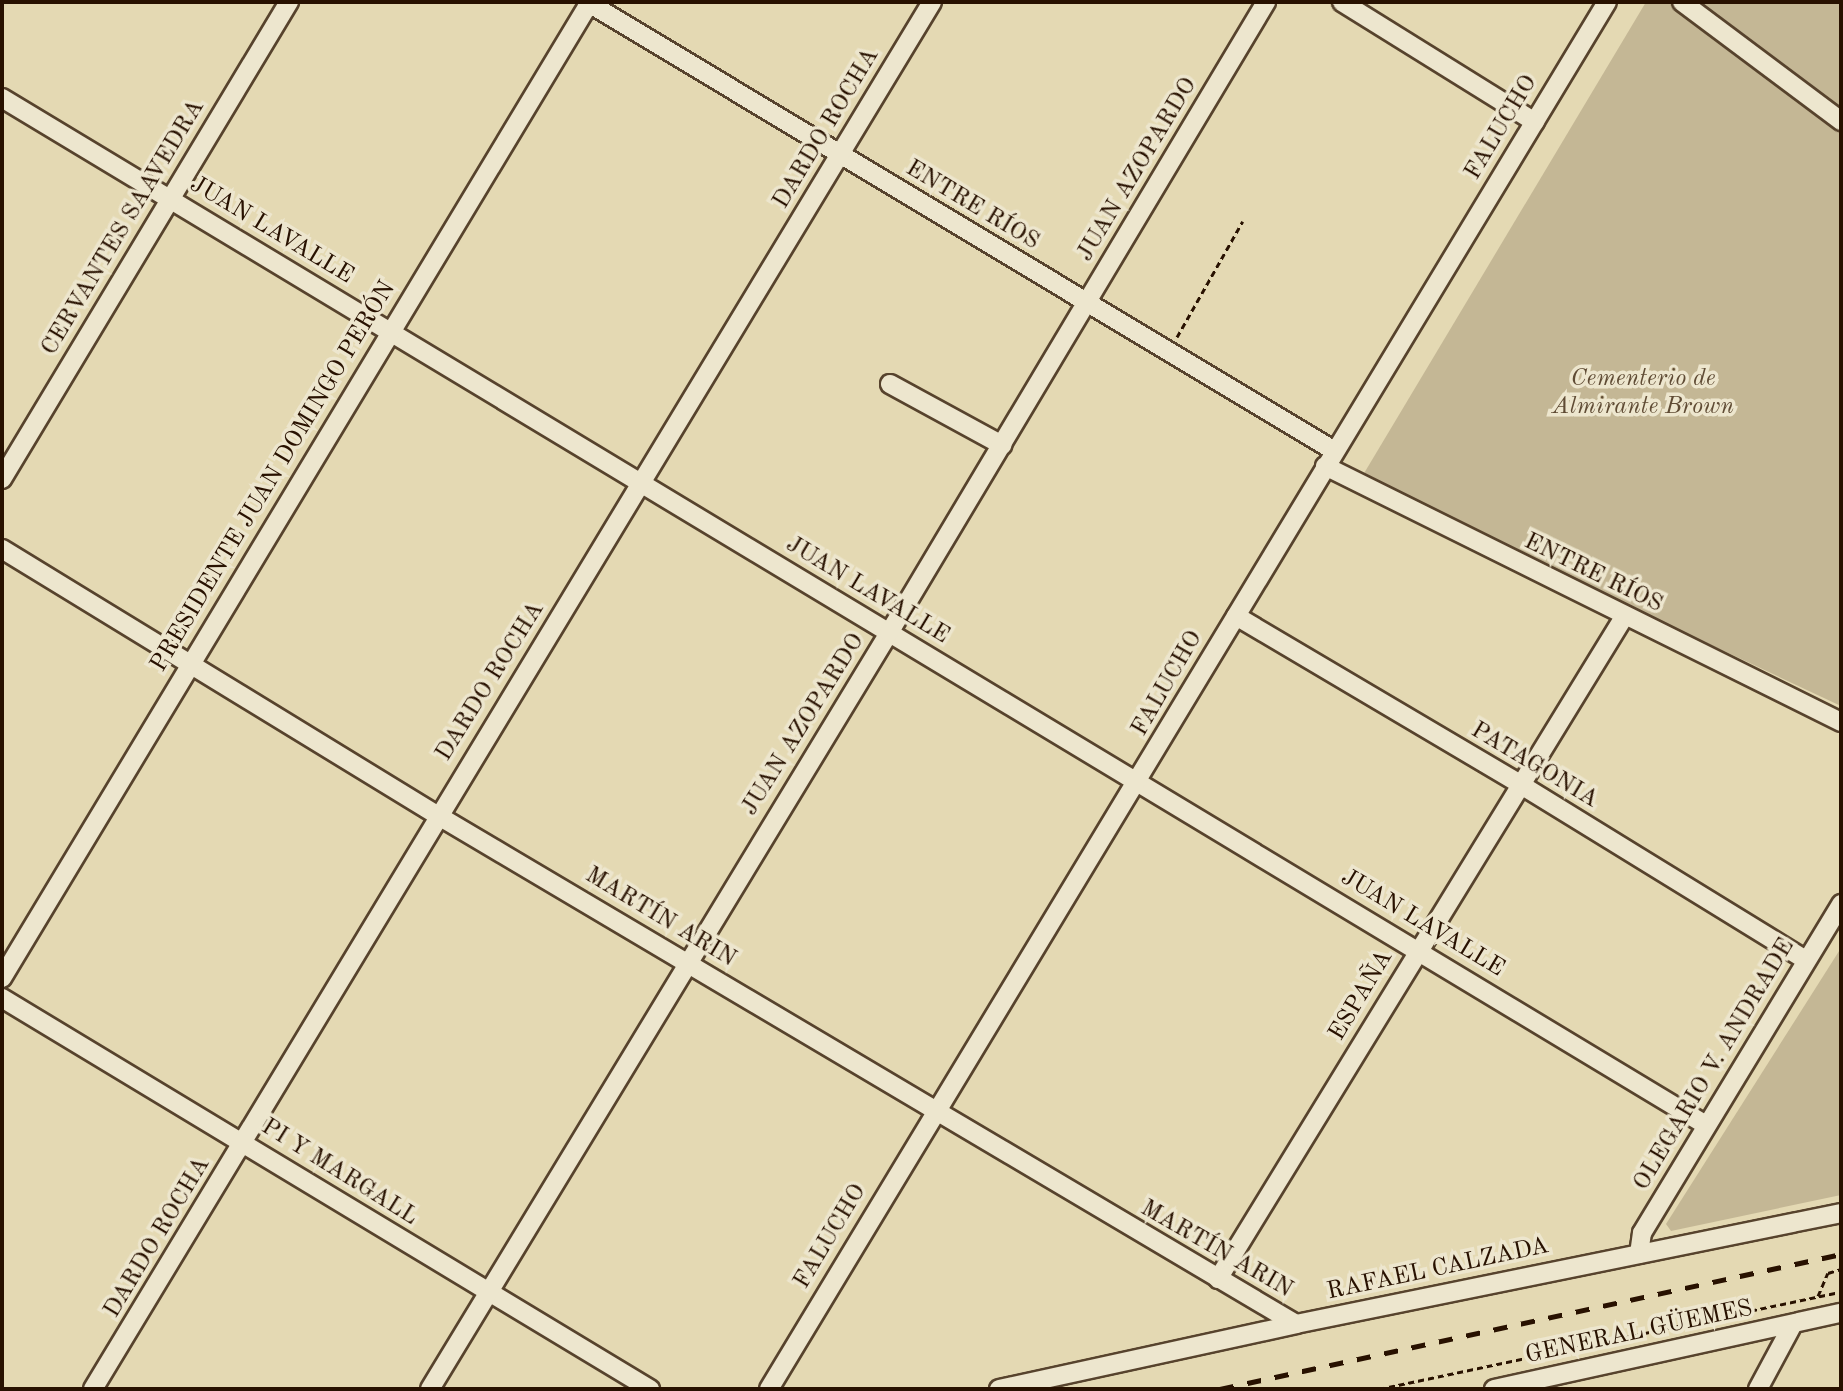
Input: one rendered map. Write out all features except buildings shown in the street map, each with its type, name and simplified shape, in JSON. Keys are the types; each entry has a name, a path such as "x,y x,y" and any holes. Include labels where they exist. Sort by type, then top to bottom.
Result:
{"street":[{"name":"CERVANTES SAAVEDRA","path":"2,479 289,2"},
{"name":"ENTRE RÍOS","path":"589,2 839,155 1169,350 1329,458 1624,617 1841,722"},
{"name":"PRESIDENTE JUAN DOMINGO PERÓN","path":"2,978 589,2"},
{"name":"DARDO ROCHA","path":"93,1389 244,1143 437,815 932,2"},
{"name":"JUAN AZOPARDO","path":"430,1389 687,961 889,633 1266,2"},
{"path":"1342,2 1535,122"},
{"name":"FALUCHO","path":"769,1389 1607,2"},
{"path":"1682,2 1841,121"},
{"name":"JUAN LAVALLE","path":"2,98 1706,1125"},
{"path":"890,384 1002,445"},
{"name":"MARTÍN ARIN","path":"2,549 437,815 1296,1324"},
{"name":"PATAGONIA","path":"1236,616 1518,783 1806,960"},
{"name":"ESPAÑA","path":"1218,1279 1518,783 1624,617"},
{"name":"OLEGARIO V. ANDRADE","path":"1639,1254 1642,1233 1841,904"},
{"name":"PI Y MARGALL","path":"2,998 650,1389"},
{"name":"RAFAEL CALZADA","path":"999,1389 1296,1324 1841,1213"},
{"name":"GENERAL GÜEMES","path":"1494,1389 1528,1386 1841,1313"},
{"path":"1758,1389 1800,1322"}],"path":[{"path":"1169,350 1243,221"},
{"path":"1800,1322 1817,1298 1828,1273 1841,1269"},
{"path":"1379,1389 1841,1292"}],"green space":[{"name":"Cementerio de Almirante Brown","path":"1646,2 1841,2 1841,706 1360,480"},
{"path":"1841,948 1841,1195 1671,1231 1666,1224"}],"railway":[{"path":"1220,1389 1841,1254"}]}
